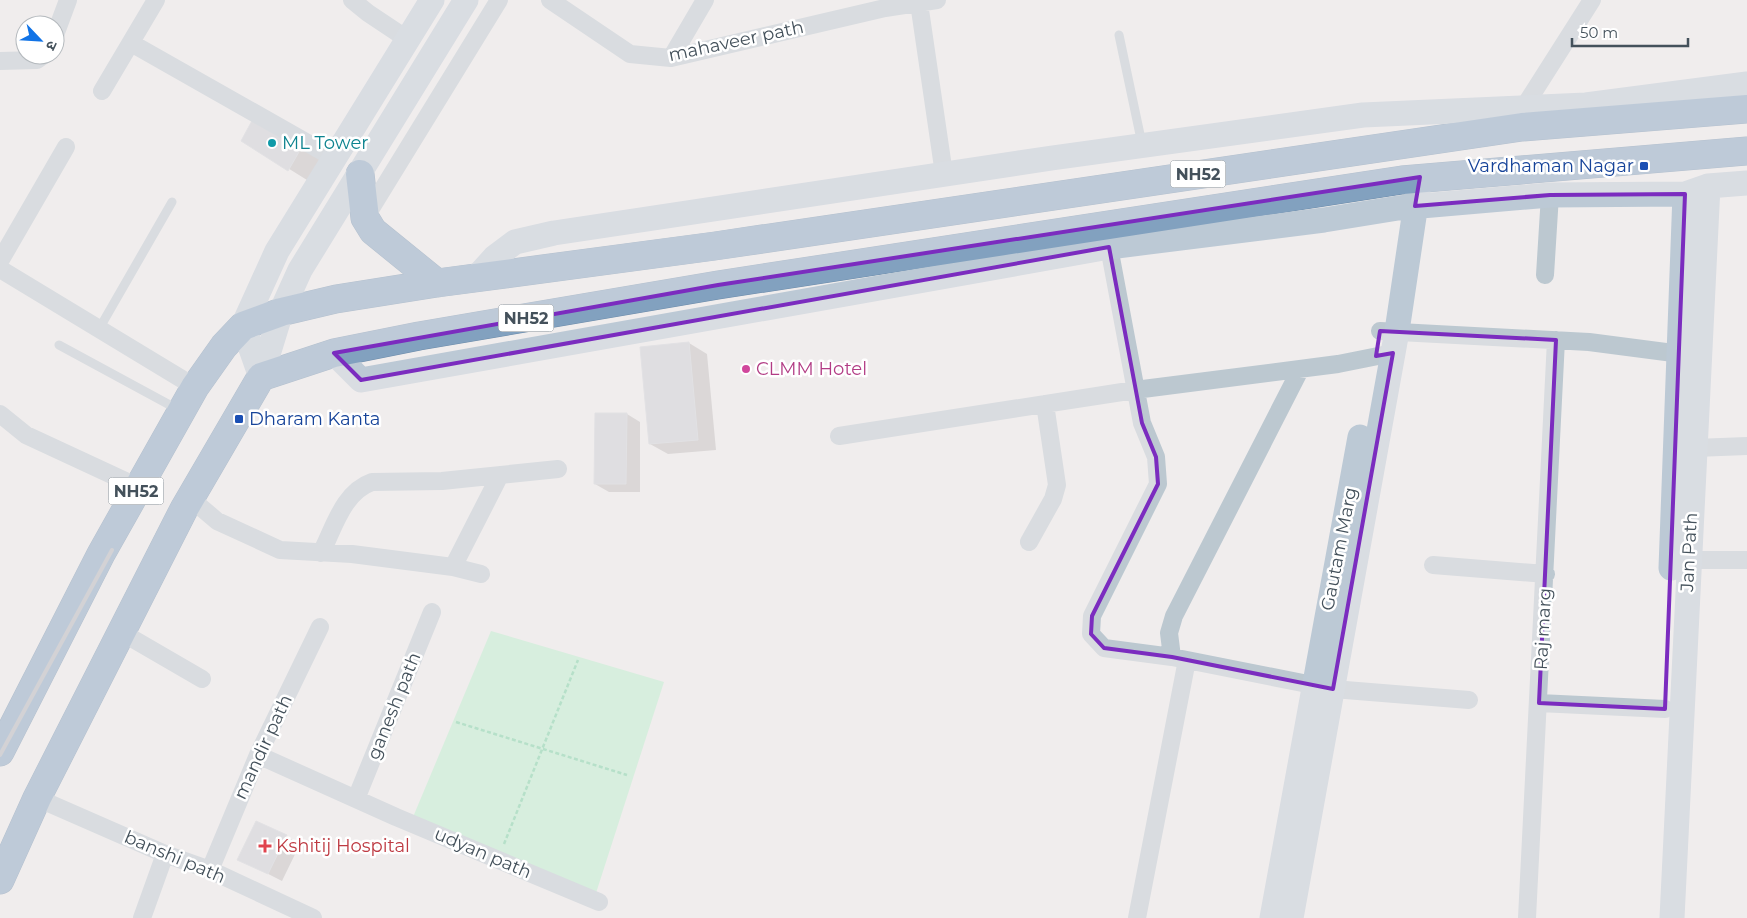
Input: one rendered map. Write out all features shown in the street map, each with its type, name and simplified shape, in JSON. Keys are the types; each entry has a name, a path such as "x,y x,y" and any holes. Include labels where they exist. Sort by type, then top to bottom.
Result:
{"highway":[{"name":"NH52","path":"0,752 57,638 138,487 196,387 224,346 243,326 281,312 336,299 437,283 725,244 1523,117 1747,109"},
{"name":"NH52","path":"0,880 37,798 190,498 261,378 334,353 419,336 718,285 1411,179 1747,151"},
{"path":"360,174 365,218 373,231 437,283"}],"street":[{"path":"62,15 68,0"},
{"path":"102,90 156,0"},
{"path":"352,0 407,39"},
{"path":"261,378 243,326 278,251 432,0"},
{"path":"261,378 281,312 300,270 466,0"},
{"path":"365,218 499,0"},
{"name":"mahaveer path","path":"550,0 630,54 671,58 886,8 928,1"},
{"path":"671,58 705,0"},
{"path":"1523,117 1592,0"},
{"path":"928,1 944,174"},
{"path":"131,43 334,158"},
{"path":"0,61 15,61"},
{"path":"476,278 495,257 515,242 554,233 944,174 1363,115 1523,117 1586,105 1747,84"},
{"path":"0,261 66,147"},
{"name":"Gautam Marg","path":"1272,918 1323,687 1386,343 1411,179"},
{"path":"334,353 361,380 1109,247 1324,220 1407,207 1550,195 1697,190 1747,183"},
{"name":"Jan Path","path":"1655,918 1681,354 1697,190"},
{"name":"Jan Path","path":"1672,918 1695,448 1697,190"},
{"path":"1545,275 1550,195"},
{"path":"1109,247 1142,423 1156,457 1158,484 1092,616 1091,634 1104,648 1180,658 1323,687 1469,700"},
{"path":"0,269 196,387"},
{"path":"839,436 1135,390 1300,370 1386,343 1556,340 1589,342 1681,354"},
{"name":"Raj marg","path":"1527,918 1546,574 1556,340"},
{"path":"1138,918 1180,658 1169,633 1174,616 1300,370"},
{"path":"1029,542 1053,499 1057,485 1045,404"},
{"path":"0,414 26,435 138,487"},
{"path":"1695,448 1747,446"},
{"path":"321,553 349,497 362,485 372,482 442,481 558,469"},
{"path":"453,567 500,475"},
{"path":"190,498 217,521 280,550 352,554 453,567 481,574"},
{"path":"1689,560 1747,560"},
{"path":"1433,566 1546,574"},
{"name":"ganesh path","path":"356,799 432,612"},
{"name":"mandir path","path":"210,870 258,755 320,627"},
{"path":"121,632 202,679"},
{"path":"1291,918 1323,687"},
{"path":"1539,703 1665,709"},
{"name":"udyan path","path":"258,755 356,799 599,902"},
{"name":"banshi path","path":"37,798 165,854 210,870 304,917"},
{"path":"142,918 165,854"}],"lane":[{"path":"1119,35 1142,146"},
{"path":"99,329 172,202"},
{"path":"58,345 181,412"}],"path":[{"path":"498,860 578,660"},
{"path":"456,722 627,775"}],"highlighted area":[{"path":"1420,177 1415,206 1550,195 1685,194 1665,709 1539,703 1556,340 1380,331 1376,356 1393,353 1333,689 1172,657 1104,648 1091,634 1092,616 1158,484 1156,457 1142,423 1109,247 361,380 334,353 718,285"}],"green space":[{"path":"491,631 664,682 596,893 413,817"}],"building":[{"name":"ML Tower","path":"254,117 303,145 288,171 241,141"},
{"path":"689,342 698,440 649,444 640,347"},
{"path":"595,413 627,413 626,484 594,484"},
{"path":"256,821 287,835 268,874 237,860"}],"railway":[{"path":"0,755 112,550"}],"place":[{"name":"ML Tower","path":"272,143"},
{"name":"Vardhaman Nagar","path":"1644,166"},
{"name":"CLMM Hotel","path":"746,369"},
{"name":"Dharam Kanta","path":"239,419"},
{"name":"Kshitij Hospital","path":"265,846"}]}
